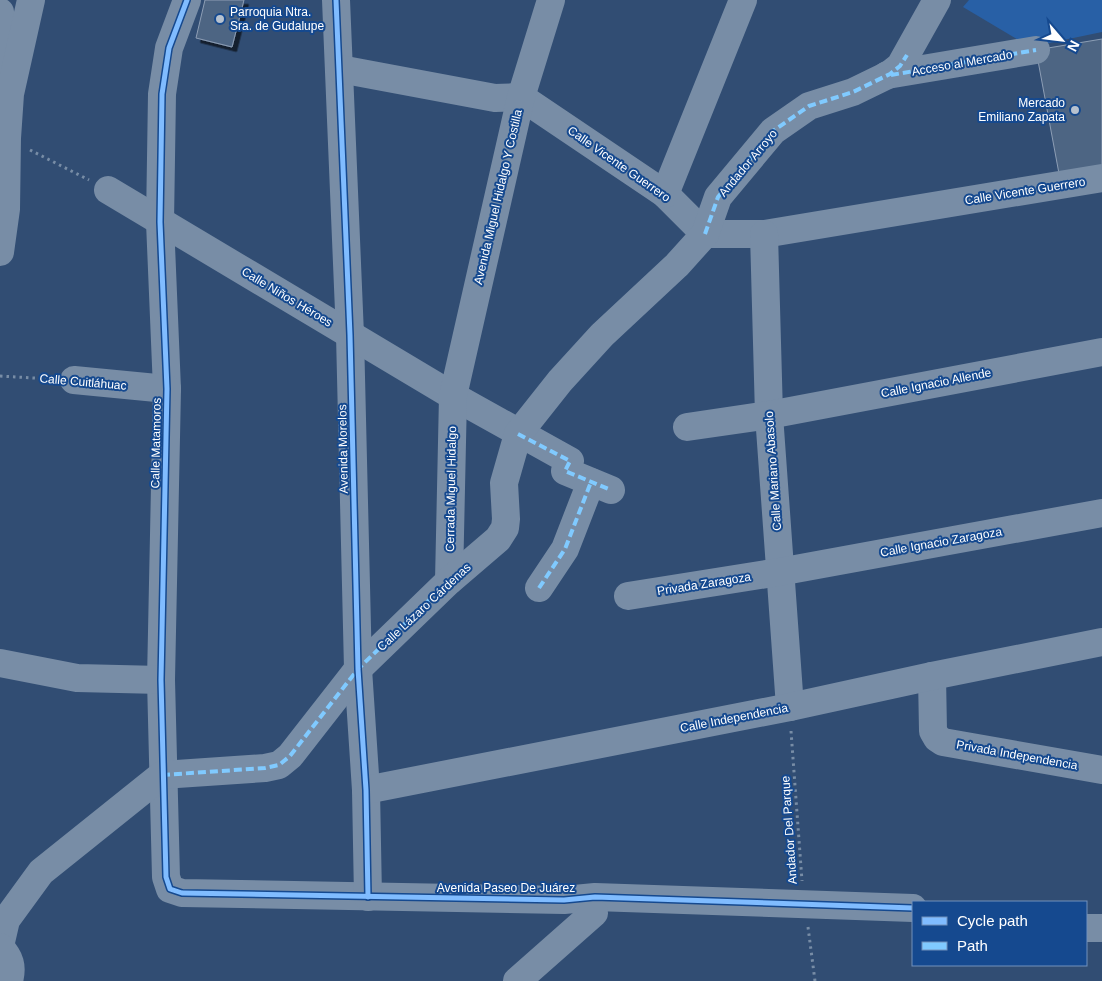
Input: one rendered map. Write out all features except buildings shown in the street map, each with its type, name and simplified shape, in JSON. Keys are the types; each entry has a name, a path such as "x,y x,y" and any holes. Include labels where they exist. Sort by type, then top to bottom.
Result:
{"street":[{"path":"0,252 10,94 31,0"},
{"name":"Calle Matamoros","path":"170,889 166,877 161,680 167,389 160,222 162,94 169,48 186,0"},
{"name":"Avenida Morelos","path":"336,0 350,335 358,669 366,790 368,897"},
{"name":"Avenida Miguel Hidalgo Y Costilla","path":"453,396 521,97 551,0"},
{"path":"665,194 743,0"},
{"path":"887,76 900,66 908,55 930,2"},
{"path":"0,12 10,94"},
{"name":"Acceso al Mercado","path":"887,76 1036,50"},
{"path":"340,69 496,98 521,97"},
{"name":"Andador Arroyo","path":"705,234 718,197 773,131 808,106 853,92 887,76"},
{"name":"Calle Vicente Guerrero","path":"521,97 665,194 705,234 764,234 1102,178"},
{"name":"Calle Niños Héroes","path":"108,190 453,396 518,434 570,461 565,471 601,486 565,549 539,588"},
{"name":"Calle Lázaro Cárdenas","path":"162,775 265,768 278,765 290,756 358,669 449,581 498,539 504,528 504,482 518,434 560,381 602,335 676,265 705,234"},
{"name":"Calle Mariano Abasolo","path":"764,234 769,415 790,707"},
{"name":"Calle Ignacio Allende","path":"687,426 769,415 1102,352"},
{"name":"Calle Cuitláhuac","path":"74,380 167,389"},
{"name":"Cerrada Miguel Hidalgo","path":"449,581 453,396"},
{"name":"Calle Ignacio Zaragoza","path":"779,572 1102,513"},
{"name":"Privada Zaragoza","path":"628,596 779,572"},
{"name":"Calle Independencia","path":"366,790 790,707 1102,642"},
{"path":"1,661 77,678 161,680"},
{"name":"Privada Independencia","path":"932,676 933,731 943,742 1102,770"},
{"path":"9,981 12,971 9,957 0,946 6,920 41,872 162,775"},
{"name":"Avenida Paseo De Juárez","path":"170,889 182,893 564,900 594,905 844,914"},
{"path":"517,981 594,905"},
{"path":"844,914 912,908"},
{"path":"1087,910 1102,910"},
{"path":"844,914 912,923"},
{"path":"1087,928 1102,928"}],"path":[{"path":"7,138 108,190"}],"shaded area":[{"path":"969,0 1102,0 1102,32 1030,47 963,7"}],"marked path":[{"path":"891,75 1036,50"},
{"path":"705,234 718,197 773,131 809,106 853,92 890,74 900,66 907,55"},
{"path":"518,434 570,461 565,471 611,490"},
{"path":"539,588 565,549 591,482"},
{"path":"162,775 265,768 279,765 290,756 358,669 449,581"}],"cycle path":[{"path":"187,0 169,48 162,94 160,222 167,389 161,680 166,877 170,889 182,893 564,900 595,897 912,908"},
{"path":"336,0 350,335 358,669 366,790 368,897"}],"place":[{"name":"Parroquia Ntra. Sra. de Gudalupe","path":"220,19"},
{"name":"Mercado Emiliano Zapata","path":"1075,110"}]}
